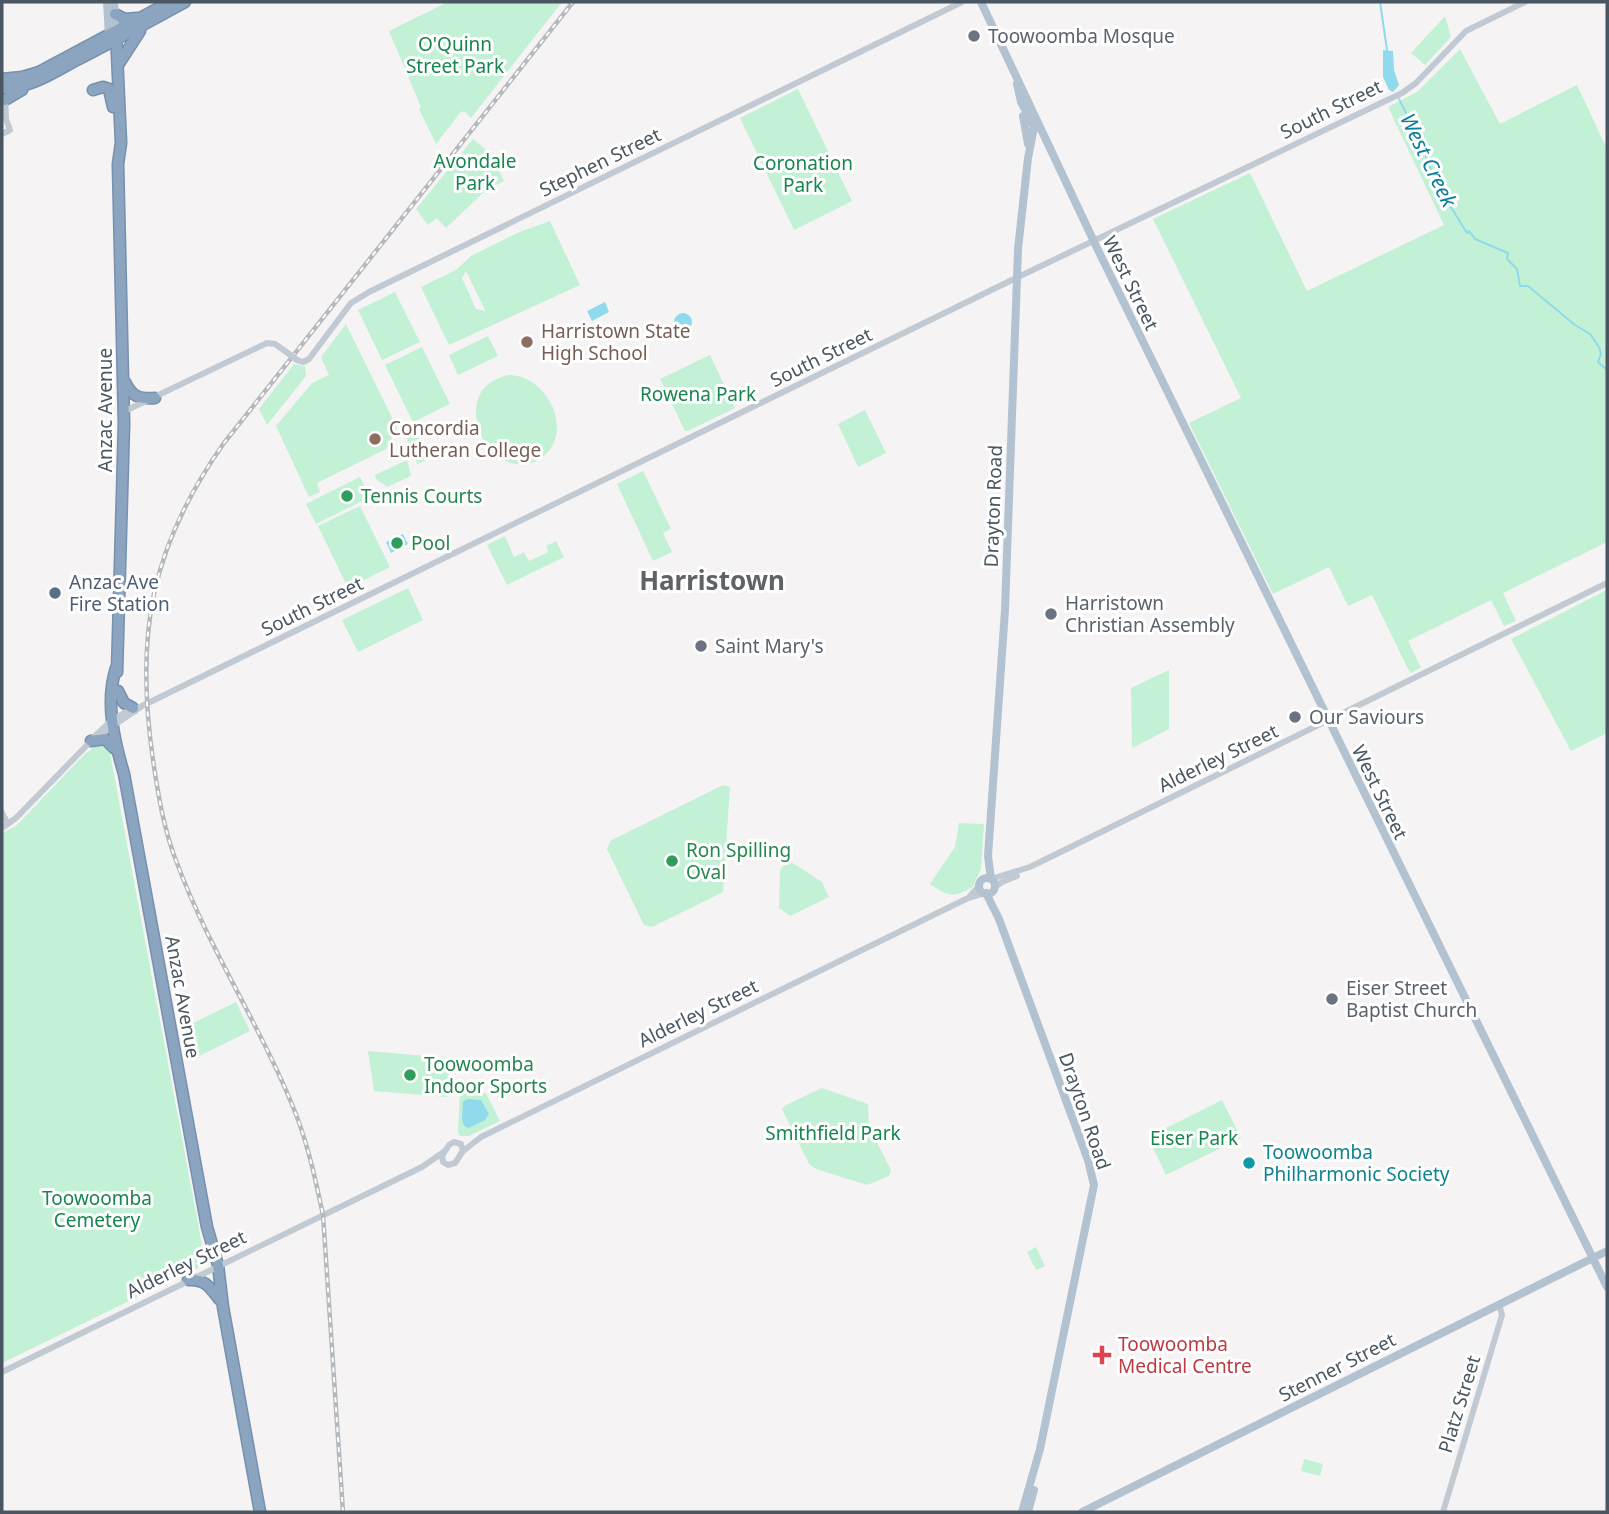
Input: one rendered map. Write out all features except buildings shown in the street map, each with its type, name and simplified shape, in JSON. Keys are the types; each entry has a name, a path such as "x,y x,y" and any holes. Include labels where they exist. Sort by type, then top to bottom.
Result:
{"highway":[{"path":"98,50 115,62 143,21 170,2"},
{"path":"3,83 29,76 185,2"},
{"path":"115,14 125,19 143,21"},
{"path":"5,100 31,83 98,50 113,38"},
{"name":"Anzac Avenue","path":"113,38 121,143 118,152 123,412 116,668 118,691 115,720 208,1227 207,1242 215,1267 260,1512"},
{"name":"Anzac Avenue","path":"115,62 114,144 118,152"},
{"path":"3,83 31,83"},
{"path":"93,90 109,89 113,107"},
{"path":"122,371 125,383 134,395 144,399 155,398"},
{"name":"Anzac Avenue","path":"116,668 113,678 115,720 118,752 124,774"},
{"path":"118,691 124,703 137,707"},
{"path":"91,741 105,740 118,752"},
{"path":"188,1280 206,1283 221,1303"}],"main road":[{"name":"Anzac Avenue","path":"107,2 113,38"},
{"name":"Anzac Avenue","path":"113,38 114,2"},
{"path":"981,2 1054,159"},
{"path":"1015,75 1027,131 1028,158"},
{"path":"1022,88 1034,118 1028,158"},
{"path":"1021,102 1054,159"},
{"name":"Drayton Road","path":"1022,1512 1040,1449 1094,1185 1088,1160 988,886 1005,610 1016,278 1028,158"},
{"name":"West Street","path":"1054,159 1607,1287"},
{"name":"Stenner Street","path":"1082,1512 1607,1251"},
{"name":"Drayton Road","path":"1028,1512 1040,1449"}],"street":[{"name":"Stephen Street","path":"123,412 265,344 273,343 303,362 309,359 351,303 369,292 962,2"},
{"name":"South Street","path":"5,826 91,741 115,720 137,707 1016,278 1402,93 1416,83 1461,35 1525,2"},
{"path":"2,134 10,130 6,120 3,83"},
{"name":"Alderley Street","path":"458,1143 481,1137 1607,583"},
{"path":"2,813 5,826"},
{"name":"Alderley Street","path":"462,1152 481,1137"},
{"path":"451,1143 458,1143 462,1147 462,1152 454,1164 444,1163 442,1158 445,1151 451,1143"},
{"name":"Alderley Street","path":"422,1167 445,1151"},
{"name":"Alderley Street","path":"2,1372 422,1167 436,1162 444,1163"},
{"name":"Platz Street","path":"1443,1512 1502,1315 1499,1304"}],"green space":[{"name":"O'Quinn Street Park","path":"448,2 562,2 471,118 464,111 460,113 436,144 419,109 421,107 389,31"},
{"path":"1445,16 1451,37 1425,65 1411,53"},
{"path":"1460,49 1500,124 1577,85 1607,149 1607,542 1503,593 1516,621 1504,626 1491,600 1408,641 1421,668 1410,673 1372,595 1348,606 1329,567 1273,594 1189,423 1241,398 1153,219 1250,173 1307,291 1444,225 1388,107 1417,92"},
{"name":"Coronation Park","path":"798,89 852,201 794,230 740,118"},
{"name":"Avondale Park","path":"473,139 491,154 504,181 487,189 446,228 437,218 428,225 416,209"},
{"path":"550,221 580,285 449,345 421,287 456,270 471,256 517,233","holes":["466,271 485,311 476,309 462,278"]},
{"path":"395,292 420,342 382,360 358,310"},
{"path":"346,324 397,428 386,449 317,483 320,492 309,497 276,426 312,383 329,375 321,357"},
{"path":"488,336 498,356 458,375 449,355"},
{"path":"422,347 450,404 413,422 385,365"},
{"name":"Rowena Park","path":"710,355 735,408 685,431 660,379"},
{"path":"294,364 305,366 306,376 267,425 259,409"},
{"path":"510,375 521,377 540,389 548,398 556,419 557,431 552,446 545,455 531,463 513,464 498,457 486,444 478,428 476,411 480,395 491,382"},
{"path":"865,410 886,453 858,467 838,424"},
{"path":"406,427 421,440 428,459 418,464 408,446"},
{"path":"407,460 411,476 387,487 376,479 375,475"},
{"path":"643,471 671,529 663,533 672,552 653,561 617,484"},
{"name":"Tennis Courts","path":"360,477 370,497 316,524 306,504"},
{"path":"360,506 390,567 348,588 318,526"},
{"path":"505,536 514,557 524,552 529,561 548,552 546,546 556,541 564,557 507,585 487,545"},
{"path":"408,588 423,620 358,652 342,620"},
{"path":"1607,590 1607,733 1571,751 1511,639"},
{"path":"1169,670 1169,729 1132,748 1131,688"},
{"name":"Toowoomba Cemetery","path":"97,745 109,748 205,1261 203,1265 2,1363 2,833 16,826 85,754"},
{"path":"723,785 730,787 723,892 652,927 644,925 607,849 610,841"},
{"path":"959,823 984,824 981,868 973,887 951,894 930,884 955,847"},
{"path":"788,860 822,882 829,897 790,916 779,908 780,870"},
{"path":"236,1002 250,1031 189,1061 183,1028"},
{"name":"Toowoomba Indoor Sports","path":"368,1051 450,1058 447,1097 374,1091"},
{"name":"Smithfield Park","path":"822,1088 868,1104 869,1127 891,1170 889,1176 867,1185 816,1169 809,1164 782,1109"},
{"path":"460,1092 486,1093 500,1121 469,1136 460,1136"},
{"name":"Eiser Park","path":"1222,1100 1241,1138 1166,1175 1148,1137"},
{"path":"1036,1247 1045,1266 1036,1270 1027,1252"},
{"path":"1304,1459 1323,1464 1320,1476 1301,1471"}],"water":[{"path":"1383,50 1393,51 1394,70 1399,85 1393,92 1389,90 1383,77"},
{"path":"605,302 609,312 592,321 587,311"},
{"path":"683,313 689,316 692,322 689,328 683,331 677,328 674,322 677,316"},
{"path":"403,534 408,544 391,553 386,542"},
{"path":"467,1099 481,1100 489,1114 485,1120 469,1128 464,1126 462,1119 463,1102"}],"waterway":[{"name":"West Creek","path":"1380,2 1387,50"},
{"name":"West Creek","path":"1399,99 1422,146 1436,183 1467,233 1469,231 1475,239 1508,253 1507,259 1517,269 1520,286 1528,286 1590,334 1599,347 1601,354 1598,362 1607,370"}],"railway":[{"path":"343,1512 323,1215 318,1190 309,1153 284,1085 205,927 168,838 157,786 148,715 148,632 164,556 179,519 224,443 573,2"}],"place":[{"name":"Toowoomba Mosque","path":"974,36"},
{"name":"Harristown State High School","path":"527,342"},
{"name":"Concordia Lutheran College","path":"375,439"},
{"name":"Tennis Courts","path":"347,496"},
{"name":"Pool","path":"397,543"},
{"name":"Anzac Ave Fire Station","path":"55,593"},
{"name":"Harristown Christian Assembly","path":"1051,614"},
{"name":"Saint Mary's","path":"701,646"},
{"name":"Our Saviours","path":"1295,717"},
{"name":"Ron Spilling Oval","path":"672,861"},
{"name":"Eiser Street Baptist Church","path":"1332,999"},
{"name":"Toowoomba Indoor Sports","path":"410,1075"},
{"name":"Toowoomba Philharmonic Society","path":"1249,1163"},
{"name":"Toowoomba Medical Centre","path":"1102,1355"}],"district":[{"name":"Harristown","path":"712,580"}]}
